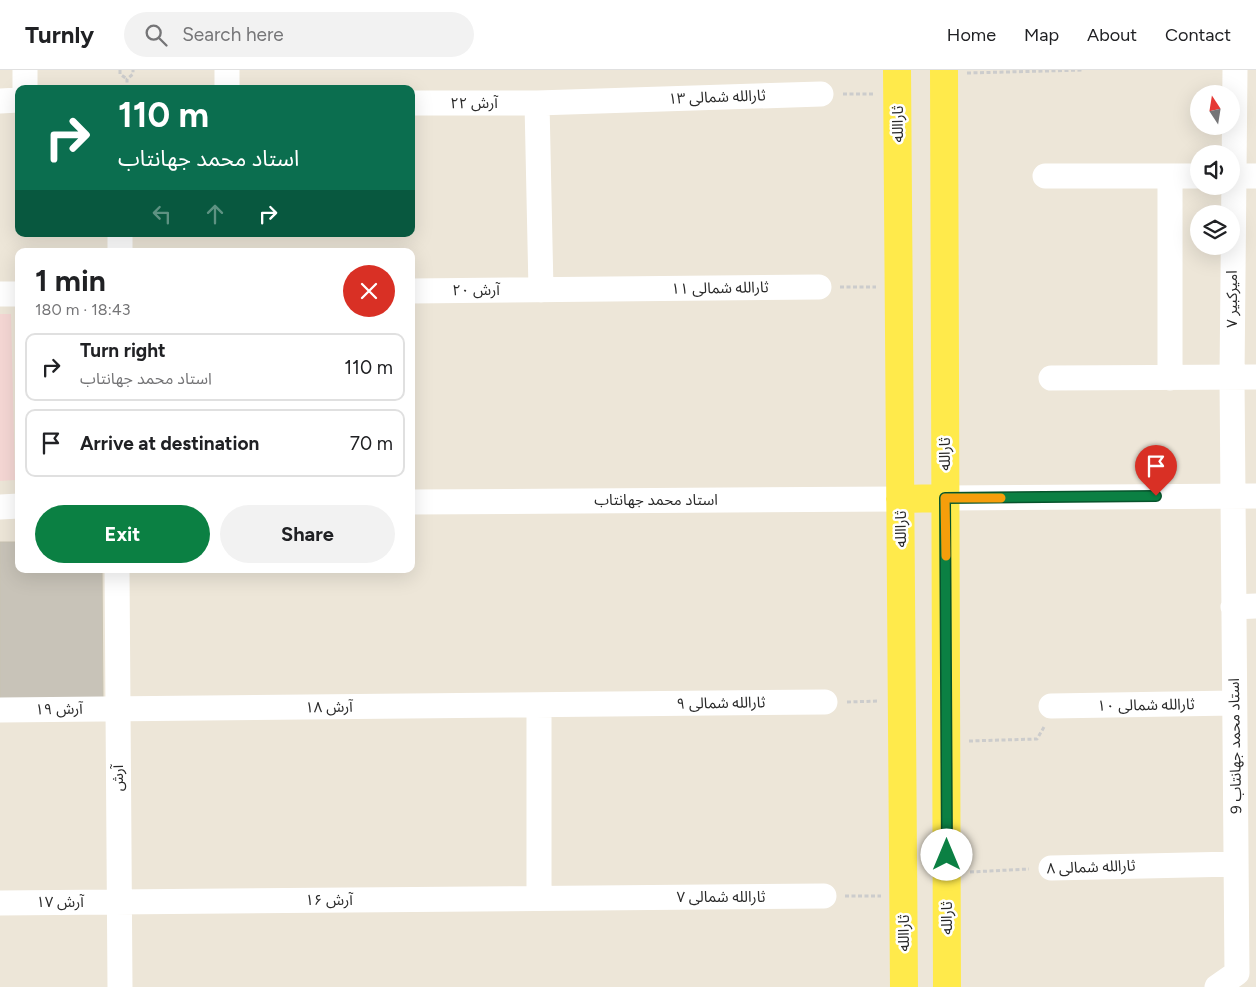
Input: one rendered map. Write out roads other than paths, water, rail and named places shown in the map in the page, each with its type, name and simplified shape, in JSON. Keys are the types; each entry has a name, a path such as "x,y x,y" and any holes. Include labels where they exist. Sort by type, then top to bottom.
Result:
{"main road":[{"name":"ثارالله","path":"944,72 947,987"},
{"name":"ثاراالله","path":"897,82 904,987"},
{"path":"900,498 945,498"}],"street":[{"path":"25,70 25,85"},
{"path":"227,70 227,85"},
{"name":"امیرکبیر ۷","path":"1235,70 1245,96 1240,176 1244,496"},
{"name":"ثارالله شمالی ۱۳","path":"537,103 821,94"},
{"path":"0,101 15,100"},
{"name":"آرش ۲۲","path":"415,103 537,103"},
{"path":"537,103 540,290"},
{"path":"1045,176 1190,176"},
{"path":"1170,176 1170,378"},
{"name":"ثارالله شمالی ۱۱","path":"540,290 819,287"},
{"name":"آرش ۲۰","path":"415,291 540,290"},
{"path":"0,294 15,294"},
{"path":"1051,378 1244,378"},
{"path":"945,498 1244,496"},
{"name":"استاد محمد جهانتاب 9","path":"1237,978 1236,864 1246,811 1234,704 1245,606 1244,496"},
{"name":"استاد محمد جهانتاب","path":"415,502 900,498"},
{"path":"0,507 15,506"},
{"name":"آرش","path":"117,573 120,987"},
{"name":"ثارالله شمالی ۹","path":"539,705 825,702"},
{"name":"ثارالله شمالی ۱۰","path":"1054,706 1234,704"},
{"path":"539,705 539,898"},
{"name":"آرش ۱۸","path":"118,709 539,705"},
{"name":"آرش ۱۹","path":"0,710 118,709"},
{"name":"ثارالله شمالی ۸","path":"1051,868 1236,864"},
{"name":"ثارالله شمالی ۷","path":"539,898 824,896"},
{"name":"آرش ۱۶","path":"119,902 539,898"},
{"name":"آرش ۱۷","path":"0,903 119,902"}]}
